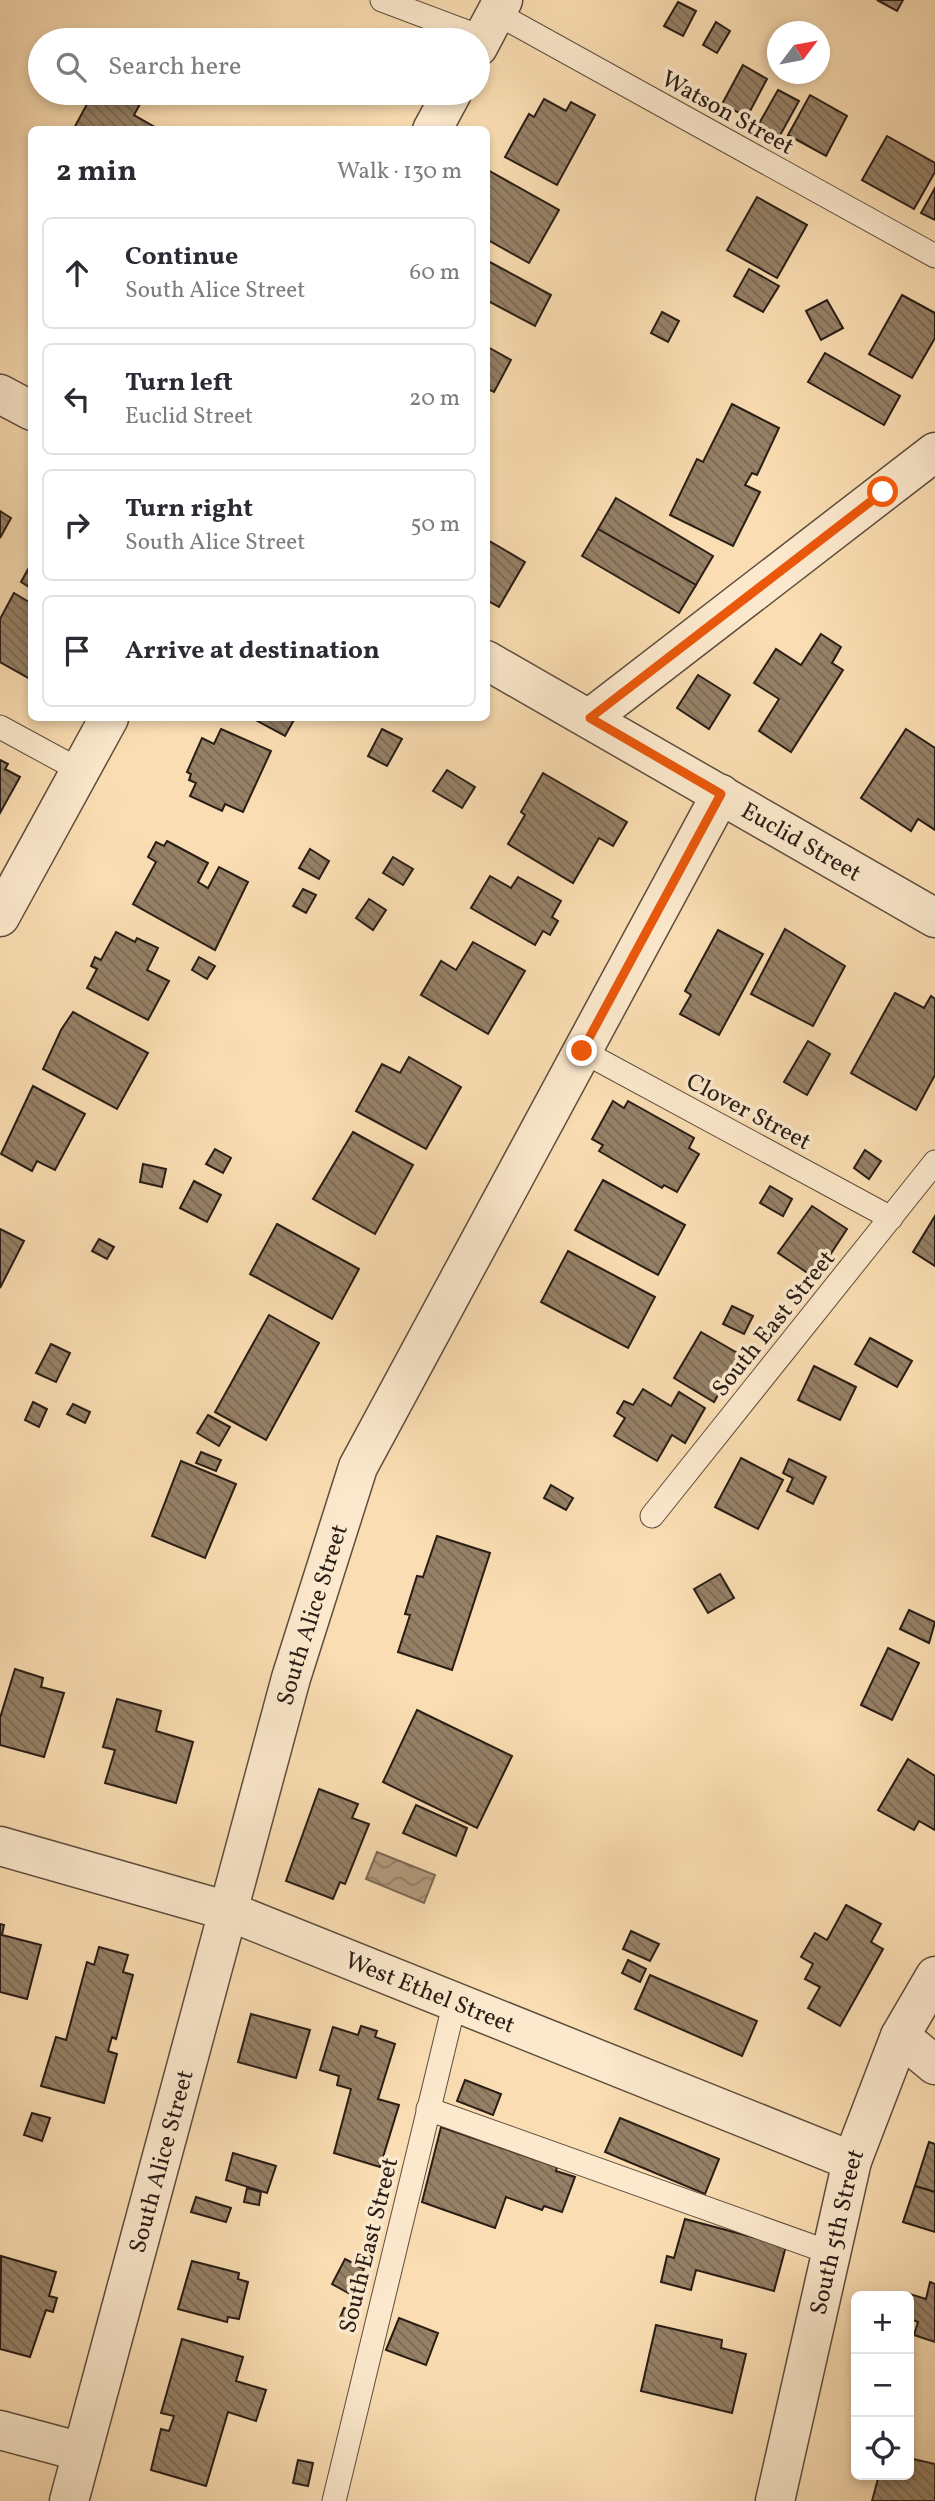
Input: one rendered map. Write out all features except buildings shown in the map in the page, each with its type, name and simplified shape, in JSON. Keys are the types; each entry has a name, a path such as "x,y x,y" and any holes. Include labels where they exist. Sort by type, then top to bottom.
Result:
{"street":[{"path":"434,126 446,105"},
{"path":"0,394 28,409"},
{"path":"590,718 935,452"},
{"name":"Euclid Street","path":"490,662 935,918"},
{"path":"0,917 107,721"},
{"name":"South Alice Street","path":"69,2501 291,1678 358,1467 721,794"},
{"name":"West Ethel Street","path":"0,1846 228,1911 852,2161"},
{"name":"South 5th Street","path":"775,2501 852,2161 900,2036 935,1976"},
{"path":"900,2036 935,2065"},
{"path":"0,2430 82,2452"}],"lane":[{"name":"Watson Street","path":"382,0 490,24 935,256"},
{"path":"0,727 81,771"},
{"name":"Clover Street","path":"582,1051 891,1218"},
{"name":"South East Street","path":"652,1516 935,1162"},
{"name":"South East Street","path":"334,2501 455,2001"},
{"path":"428,2109 831,2253"}],"water":[{"path":"377,1852 435,1875 424,1903 366,1879"}],"route":[{"path":"582,1051 721,794 590,718 883,492"}]}
